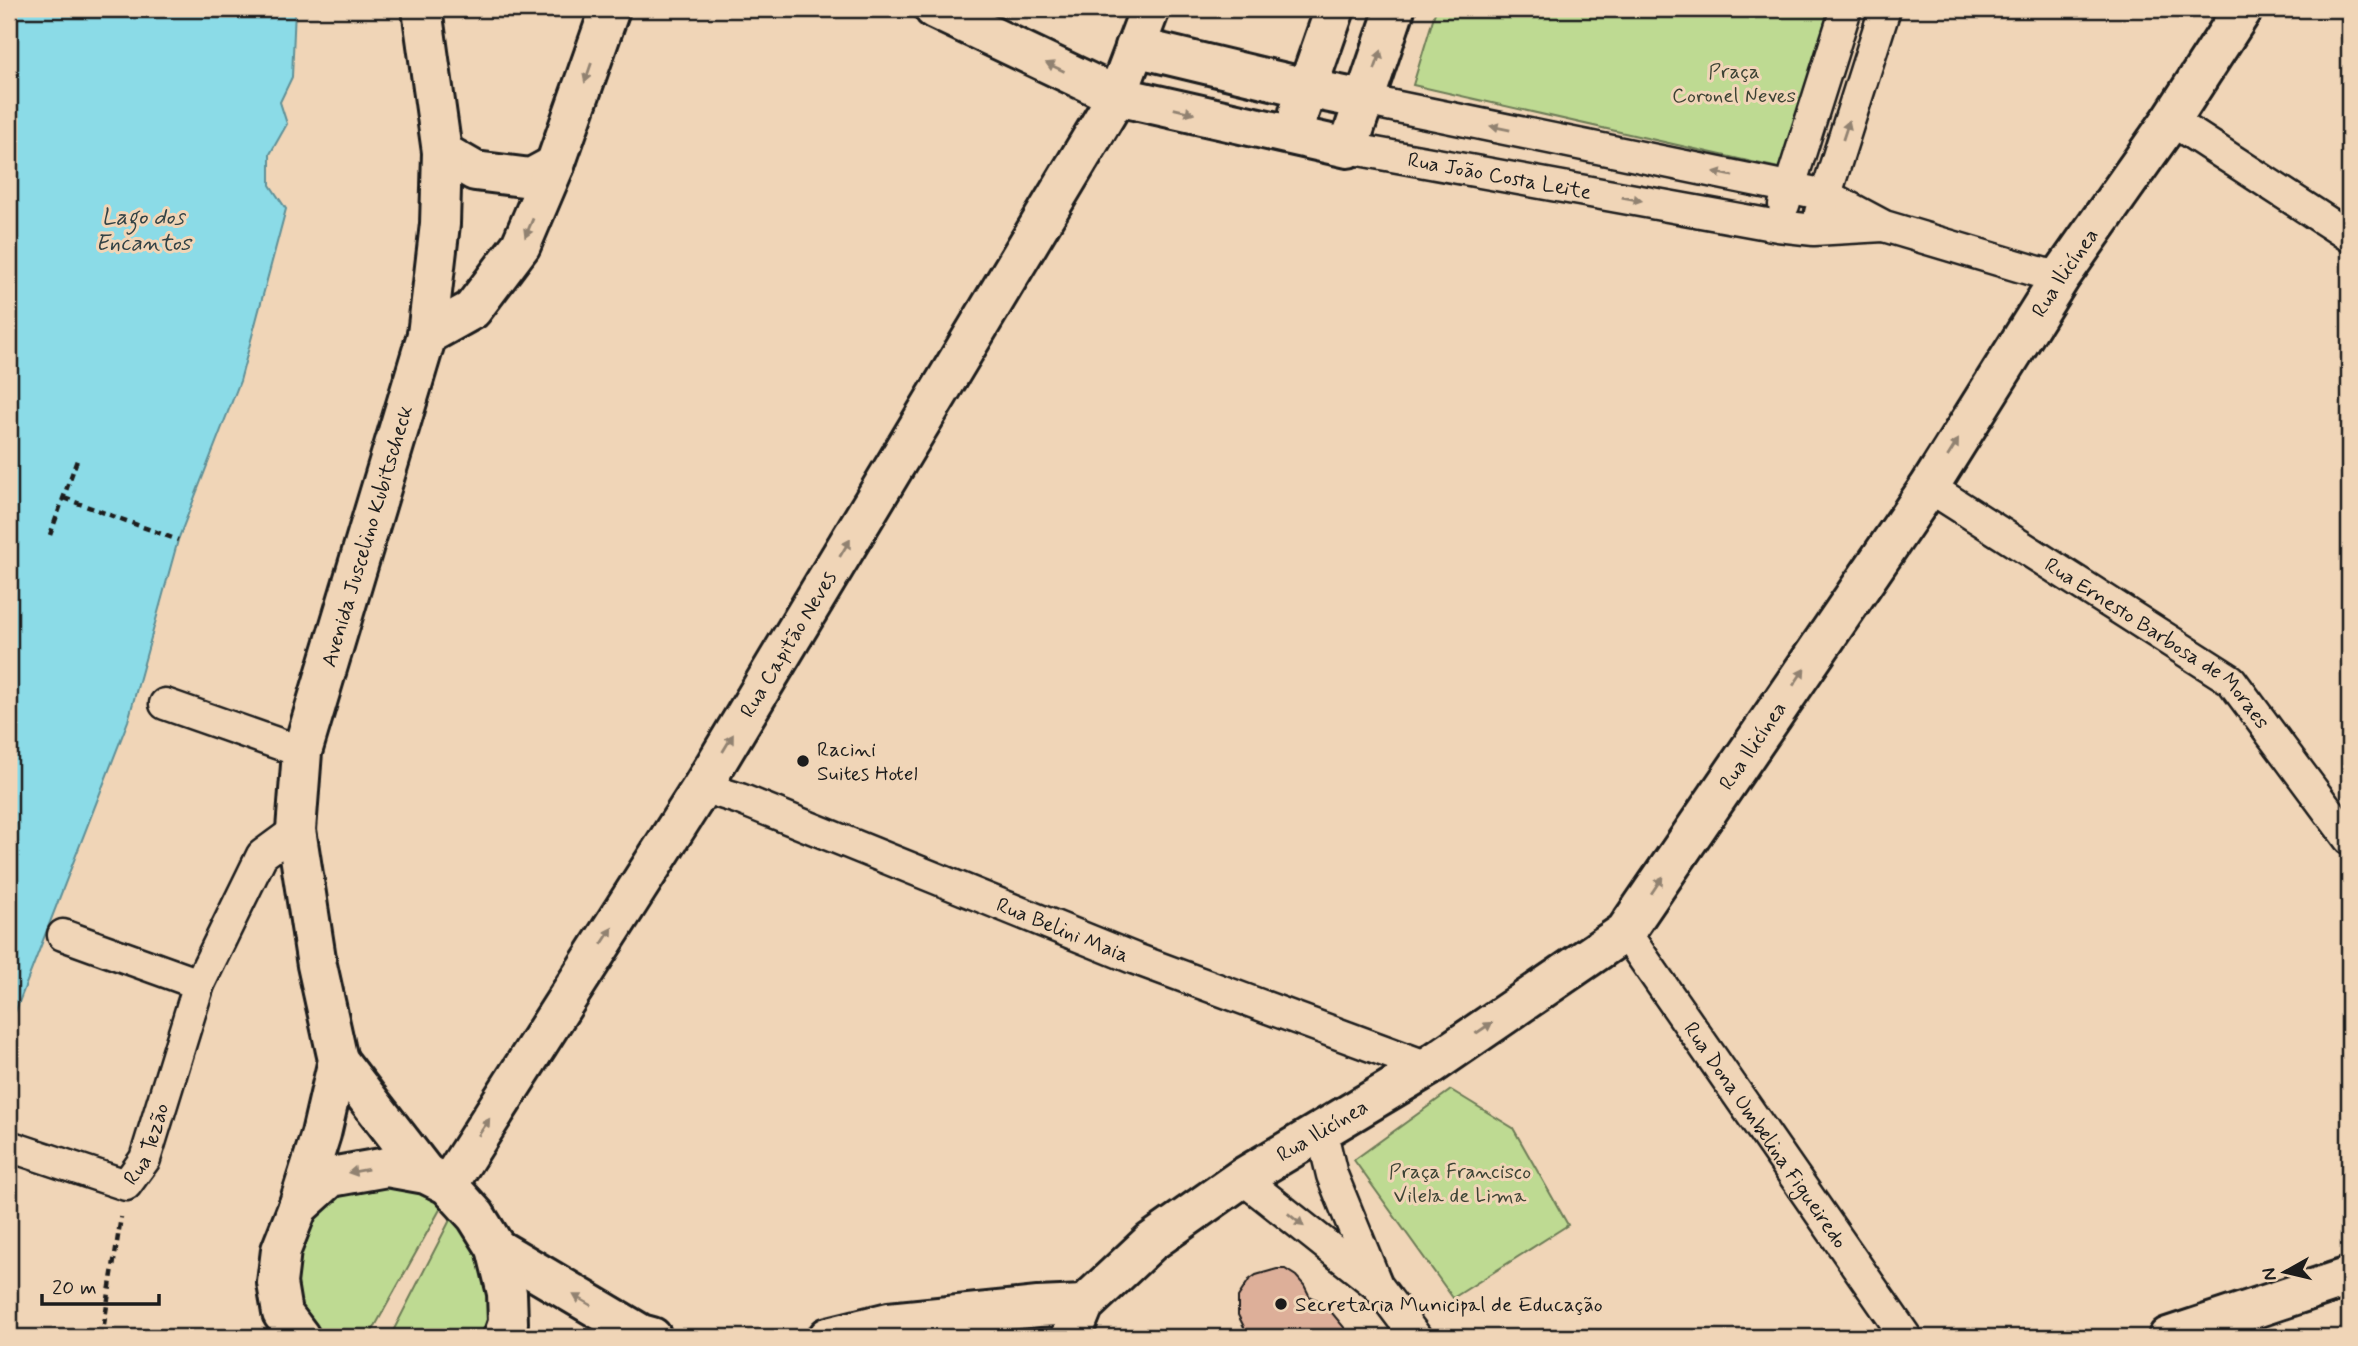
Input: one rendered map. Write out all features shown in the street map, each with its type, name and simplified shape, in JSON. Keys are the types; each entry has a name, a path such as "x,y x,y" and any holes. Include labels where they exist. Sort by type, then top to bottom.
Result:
{"main road":[{"name":"Avenida Juscelino Kubitscheck","path":"289,1329 277,1283 281,1250 321,1134 338,1060 317,965 296,830 302,752 427,335 440,224 442,152 422,9"},
{"path":"427,335 472,310 521,245 555,165 610,9"},
{"name":"Rua João Costa Leite","path":"934,9 1117,96 1348,148"},
{"path":"1117,96 1150,9"},
{"path":"1293,136 1306,88 1335,9"},
{"path":"1348,148 1395,9"},
{"name":"Rua Ilicínea","path":"1077,1321 1151,1242 1242,1178 1428,1067 1625,932 1929,487 2061,276 2171,120 2243,9"},
{"name":"Rua João Costa Leite","path":"1135,47 1364,100"},
{"name":"Rua Capitão Neves","path":"437,1180 702,787 1117,96"},
{"path":"442,152 475,171 531,178 555,165"},
{"name":"Avenida Juscelino Kubitscheck","path":"338,1060 437,1180 475,1216 496,1248"},
{"path":"298,1207 331,1177 387,1167 437,1180"},
{"path":"496,1248 639,1336"},
{"path":"496,1248 507,1293 508,1323 503,1337"},
{"path":"2168,1337 2349,1277"},
{"path":"828,1337 888,1322 1077,1321"}],"street":[{"path":"1778,226 1846,9"},
{"path":"1814,230 1885,9"},
{"name":"Rua João Costa Leite","path":"1364,100 1826,195 1884,226 2061,276"},
{"path":"2171,120 2349,236"},
{"name":"Rua João Costa Leite","path":"1348,148 1778,226 1814,230 1884,226"},
{"name":"Rua Ernesto Barbosa de Moraes","path":"1929,487 2231,680 2349,839"},
{"path":"165,704 302,752"},
{"name":"Rua Belini Maia","path":"702,787 740,799 1133,958 1428,1067"},
{"name":"Rua Tezão","path":"9,1146 126,1185 145,1159 199,984 262,855 296,830"},
{"name":"Rua Dona Umbelina Figueiredo","path":"1625,932 1906,1337"},
{"path":"63,935 199,984"},
{"path":"1321,1129 1332,1175 1377,1285 1416,1337"},
{"path":"1242,1178 1377,1285"}],"path":[{"path":"50,535 77,460"},
{"path":"64,498 177,540"},
{"path":"102,1337 126,1185"}],"green space":[{"name":"Praça Coronel Neves","path":"1436,9 1835,9 1783,169 1413,85"},
{"name":"Praça Francisco Vilela de Lima","path":"1451,1090 1513,1128 1568,1225 1453,1298 1354,1160"},
{"path":"392,1184 421,1190 443,1204 369,1337 319,1337 300,1311 293,1288 306,1226 333,1194"},
{"path":"451,1218 480,1249 492,1275 494,1337 390,1337"}],"water":[{"name":"Lago dos Encantos","path":"9,9 295,9 292,77 280,102 287,124 270,154 270,185 286,209 240,381 178,540 128,721 9,1028"}],"building":[{"name":"Secretaria Municipal de Educação","path":"1277,1269 1285,1269 1296,1276 1310,1297 1323,1302 1352,1337 1249,1337 1238,1315 1238,1297 1249,1280"}],"place":[{"name":"Racini Suites Hotel","path":"803,761"},
{"name":"Secretaria Municipal de Educação","path":"1281,1304"}]}
